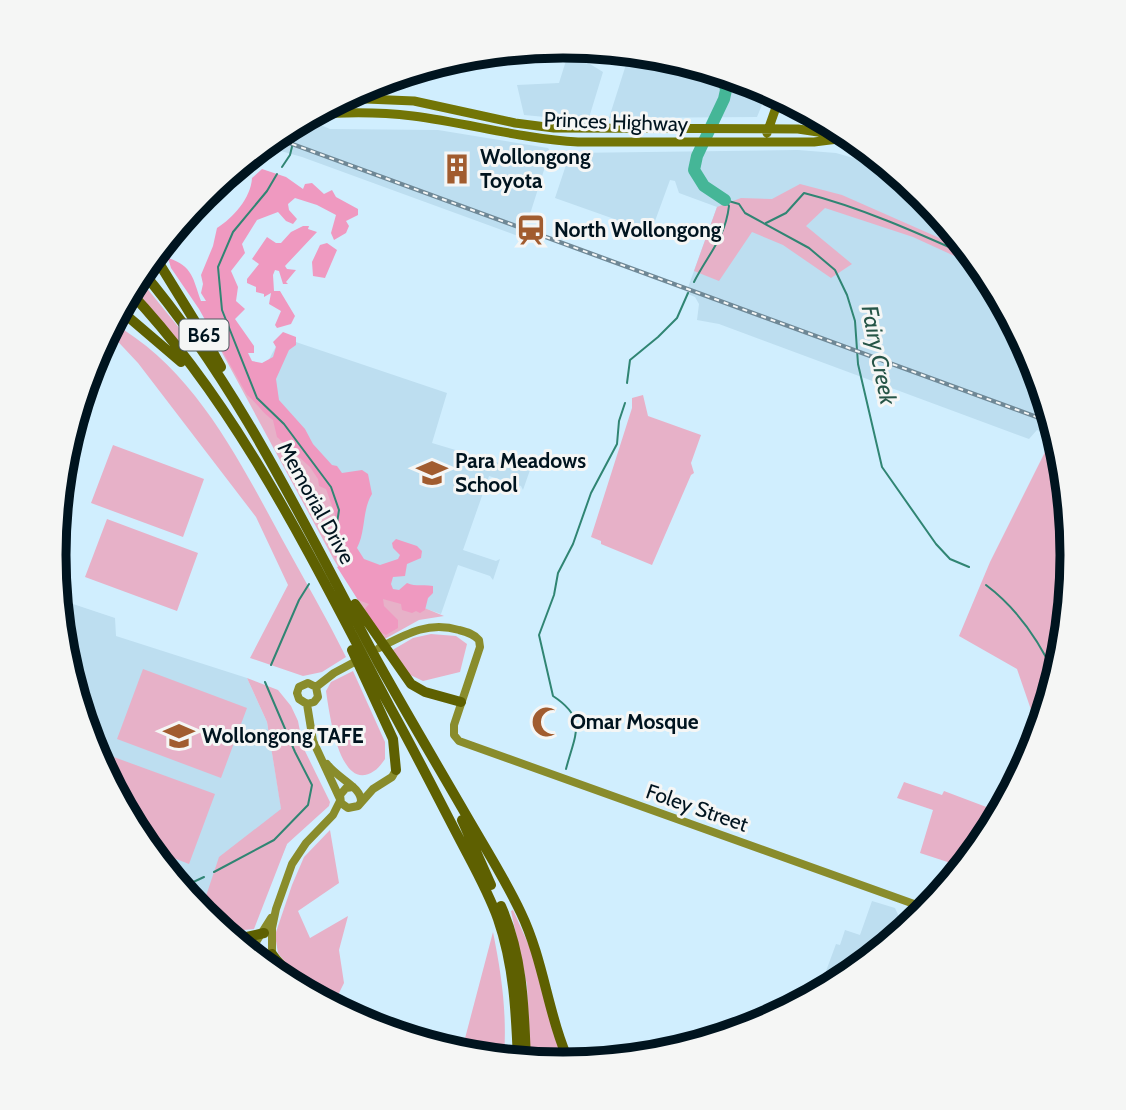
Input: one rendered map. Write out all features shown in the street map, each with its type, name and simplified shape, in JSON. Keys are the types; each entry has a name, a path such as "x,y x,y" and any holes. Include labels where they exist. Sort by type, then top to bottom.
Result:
{"highway":[{"name":"B65","path":"160,265 204,336 248,420"},
{"name":"Memorial Drive","path":"149,280 180,318 248,420 438,767"},
{"name":"Memorial Drive","path":"137,298 214,397 276,496 490,899 509,953 520,1050"},
{"name":"B65","path":"127,316 174,355 214,397"},
{"path":"126,319 134,323"},
{"path":"336,580 411,684 425,692 461,702"},
{"path":"325,586 393,739 396,770"},
{"path":"438,767 511,933 521,974 521,1050"},
{"path":"438,767 521,913 534,946 565,1052"},
{"path":"245,937 264,933"}],"main road":[{"name":"Princes Highway","path":"366,99 414,101 554,128 768,129 818,131 829,136"},
{"path":"764,142 776,106"},
{"name":"Princes Highway","path":"333,114 414,116 551,140 814,142 835,139"},
{"path":"598,129 598,142"},
{"path":"316,687 334,673 390,642 416,630 435,626 457,629 477,637 480,647 461,702"},
{"path":"308,683 316,687 318,697 314,702 307,704 299,699 299,687 308,683"},
{"name":"Foley Street","path":"461,702 453,729 455,738 463,743 916,905"},
{"path":"307,704 316,748 340,800 346,808 357,806"},
{"path":"316,748 334,774 361,795 357,806"},
{"path":"328,821 357,806 370,791 392,776 396,770"},
{"path":"255,945 276,909 295,858 335,812 342,790 381,783"},
{"path":"269,955 276,909"},
{"path":"257,946 265,943 267,954"}],"shaded area":[{"path":"567,58 581,59 603,72 588,121 524,115 517,85 559,83"},
{"path":"627,62 692,75 764,101 757,117 609,118"},
{"path":"316,123 330,129 438,130 548,148 550,151 531,211 518,236 276,150"},
{"path":"798,150 836,153 867,162 915,203 937,227 994,306 1034,395 1045,433 1037,430 1029,439 719,324 697,320 699,304 695,297 686,293 717,207 679,193 675,181 670,180 651,232 555,198 570,153"},
{"path":"262,169 286,177 303,189 305,184 312,183 324,194 332,190 336,197 358,209 358,215 346,221 349,226 346,233 334,240 331,233 336,215 295,198 288,204 289,210 297,219 293,224 278,212 257,220 242,244 245,253 231,271 238,287 236,301 245,309 235,319 254,346 254,353 248,353 252,361 262,363 273,357 276,347 273,342 283,332 296,337 296,345 289,350 276,379 279,400 332,465 337,466 342,473 362,470 368,474 372,494 357,548 364,559 380,565 398,559 400,555 392,543 396,539 417,546 422,551 421,558 407,564 405,576 393,577 391,584 393,589 399,590 407,583 433,586 433,593 428,598 425,610 420,613 402,610 401,604 383,599 384,606 398,620 398,628 386,635 378,631 364,610 369,604 358,600 337,567 342,565 334,556 337,540 333,529 335,514 326,489 319,486 310,467 277,437 273,420 247,395 199,309 171,268 168,258 187,269 201,301 206,301 201,293 201,275 217,228 240,207 252,178"},
{"path":"800,184 842,195 949,242 962,260 913,237 825,208 806,226 852,264 831,278 783,245 752,232 719,281 694,271 717,207 741,198 772,199"},
{"path":"309,226 308,229 317,232 285,266 287,269 296,270 286,282 288,284 283,284 279,271 275,270 273,275 274,291 280,291 295,316 291,324 277,328 275,325 281,311 269,304 271,293 264,297 264,294 256,292 256,287 247,283 247,279 259,264 252,259 267,237 281,243 291,232"},
{"path":"327,243 337,250 325,278 313,276 312,262 320,245"},
{"path":"145,286 193,345 185,351 139,295"},
{"path":"206,323 235,330 264,392 343,491 340,538 376,588 444,616 419,620 383,640 334,560"},
{"path":"120,328 167,365 212,418 249,478 346,657 322,672 303,676 250,658 288,585 256,517 138,363 115,339"},
{"name":"Para Meadows School","path":"281,337 447,393 432,443 530,470 523,490 521,486 489,476 463,550 496,561 500,559 493,580 490,576 458,565 441,614 395,598 354,573 257,382"},
{"path":"643,395 648,416 701,435 691,463 694,473 652,565 601,544 601,541 591,537 632,408 632,398"},
{"path":"113,445 204,479 183,537 91,503"},
{"path":"1048,446 1059,522 1059,588 1051,652 1033,717 1017,669 959,636 990,562"},
{"path":"107,519 198,553 177,611 85,577"},
{"name":"Wollongong TAFE","path":"68,602 115,618 116,636 247,678 267,722 287,844 263,900 200,895 169,858 132,804 92,715 75,652"},
{"path":"431,634 456,636 467,644 460,672 423,681 404,672 389,652 413,638"},
{"path":"143,669 247,708 221,778 117,739"},
{"path":"353,671 385,742 385,759 375,770 362,775 352,771 338,747 326,691 331,682"},
{"path":"247,678 278,690 291,706 298,721 303,747 330,802 329,806 287,844 254,929 237,931 202,897 206,896 219,857 281,809 267,722"},
{"path":"111,756 215,794 189,864 167,856 132,804"},
{"path":"904,782 942,795 944,791 991,809 953,864 920,853 933,810 897,798"},
{"path":"330,830 339,883 298,911 310,938 348,916 339,950 344,983 337,997 285,962 278,953 275,935 304,857"},
{"path":"872,901 895,908 899,922 823,978 836,944 840,945 845,930 860,935"},
{"path":"513,910 531,950 561,1052 530,1051 527,985 511,911"},
{"path":"493,932 503,995 504,1049 464,1042"}],"waterway":[{"name":"Fairy Creek","path":"725,85 724,99 697,156 694,170 704,186 725,200"},
{"path":"282,167 290,155 294,137"},
{"path":"277,174 267,191 233,232 218,267 222,310 257,398 284,424 331,487 339,510 331,548"},
{"path":"766,223 786,213 804,193 870,214 955,250"},
{"name":"Fairy Creek","path":"725,200 739,204 745,213 809,248 835,270 855,321 858,364 882,467 936,544 950,559 969,567"},
{"path":"694,282 724,228 729,206 726,201"},
{"path":"627,383 630,360 677,318 688,293"},
{"path":"566,769 575,737 575,720 564,704 553,696 539,635 554,595 558,573 573,544 591,493 617,444 619,421 625,403"},
{"path":"271,665 299,600 309,584"},
{"name":"Fairy Creek","path":"986,585 1008,604 1027,626 1048,662"},
{"path":"214,872 274,840 308,805 312,785 265,682"},
{"path":"190,884 204,877"}],"railway":[{"path":"287,142 1041,419"}],"place":[{"name":"Wollongong Toyota","path":"457,169"},
{"name":"North Wollongong","path":"531,230"},
{"name":"Para Meadows School","path":"432,473"},
{"name":"Omar Mosque","path":"547,722"},
{"name":"Wollongong TAFE","path":"179,736"}]}
